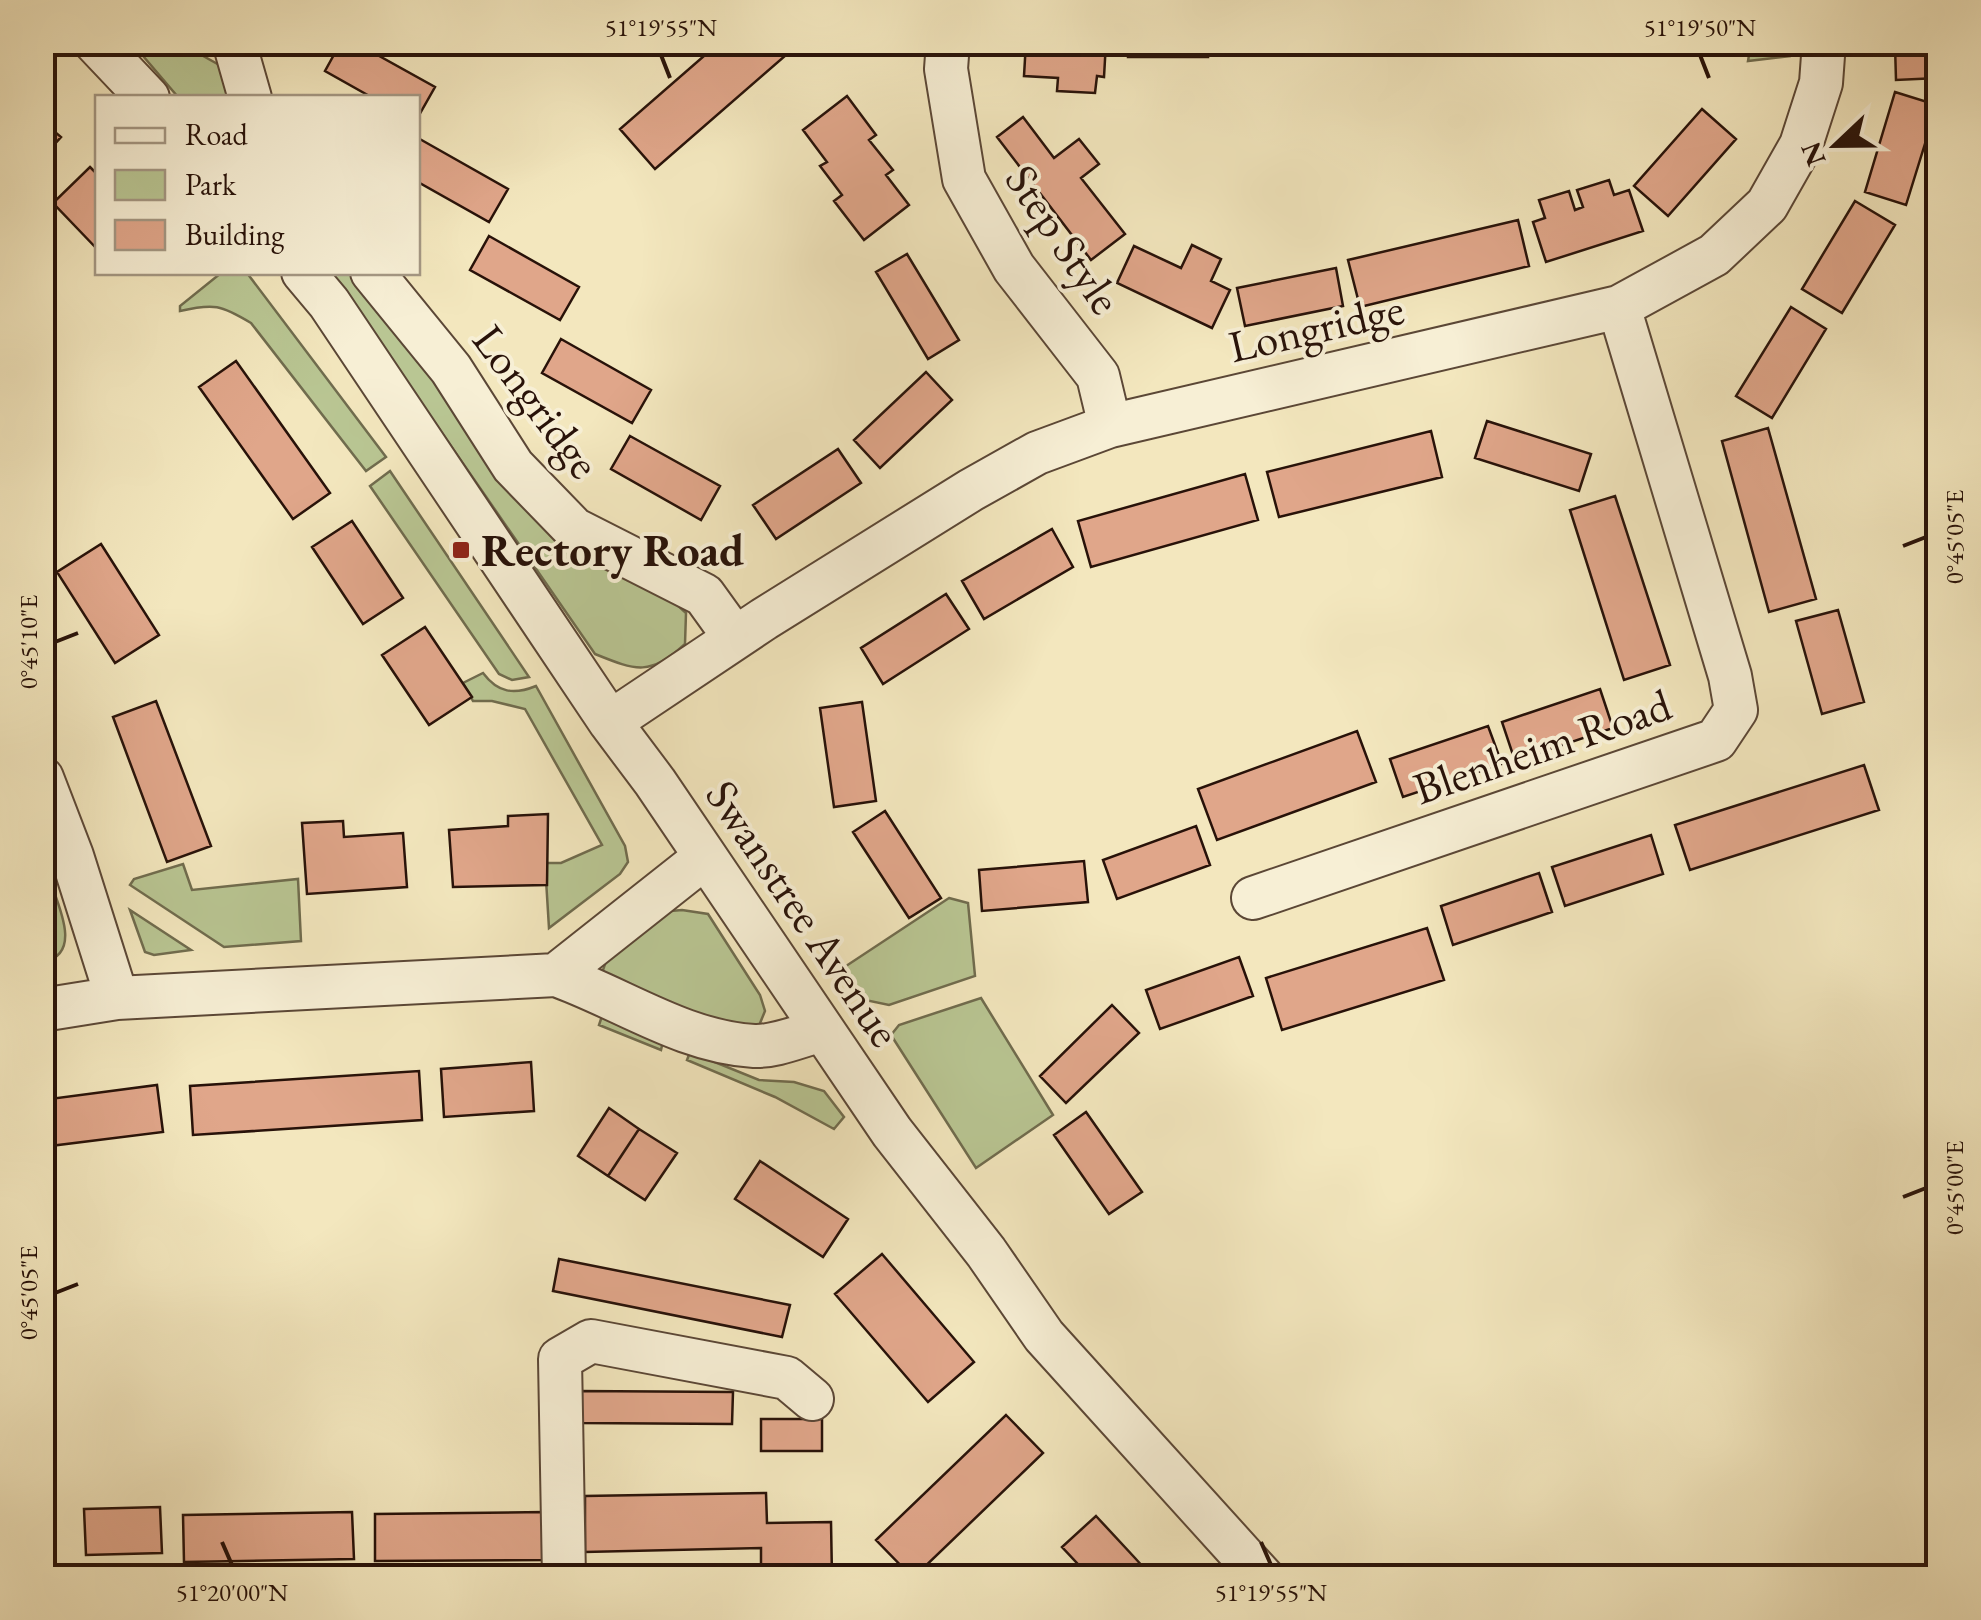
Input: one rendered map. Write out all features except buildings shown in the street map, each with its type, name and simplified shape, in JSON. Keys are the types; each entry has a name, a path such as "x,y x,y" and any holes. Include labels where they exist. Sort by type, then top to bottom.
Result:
{"street":[{"path":"96,42 145,95"},
{"path":"234,42 249,95"},
{"name":"Step Style","path":"948,42 946,69 964,179 1014,268 1098,376 1110,426"},
{"name":"Longridge","path":"610,722 735,638 1037,453 1110,426 1618,307 1714,255 1767,205 1800,145 1821,83 1824,42"},
{"name":"Swanstree Avenue","path":"306,275 439,462 610,722 655,782 892,1132 986,1252 1044,1336 1263,1578"},
{"name":"Longridge","path":"374,275 451,369 513,466 562,517 574,529 704,595 735,638"},
{"name":"Blenheim Road","path":"1253,898 1716,740 1736,710 1730,676 1618,307"},
{"path":"42,778 72,856 117,998"},
{"path":"556,975 704,858"},
{"path":"42,1010 117,998 556,975 597,989 661,1021 718,1040 758,1046 823,1030"},
{"path":"564,1578 560,1359 592,1340 787,1378 812,1399"}],"green space":[{"path":"132,43 190,43 198,53 230,71 236,95 176,95"},
{"path":"1751,43 1792,43 1790,56 1748,61"},
{"path":"219,275 249,275 386,457 366,471 251,323 217,307 180,311 180,306"},
{"path":"332,275 354,275 435,383 686,613 685,644 652,666 633,667 595,654"},
{"path":"390,471 529,677 512,680 499,674 370,486"},
{"path":"483,673 507,690 536,686 625,846 628,862 620,874 549,928 545,863 561,863 602,845 525,709 473,701 463,683"},
{"path":"183,864 192,890 298,879 301,941 224,947 130,885 134,879"},
{"path":"48,875 65,938 56,957 43,962 43,884"},
{"path":"949,898 968,903 975,976 889,1005 865,1000 843,968"},
{"path":"130,910 191,950 154,955 145,952"},
{"path":"671,911 708,914 760,995 765,1011 758,1028 739,1037 602,973 607,958"},
{"path":"981,998 1053,1115 976,1168 891,1035 899,1025"},
{"path":"602,1016 663,1041 661,1050 599,1025"},
{"path":"690,1052 759,1080 794,1082 824,1091 844,1117 834,1129 775,1097 687,1060"}],"place":[{"name":"Rectory Road","path":"461,550"}]}
